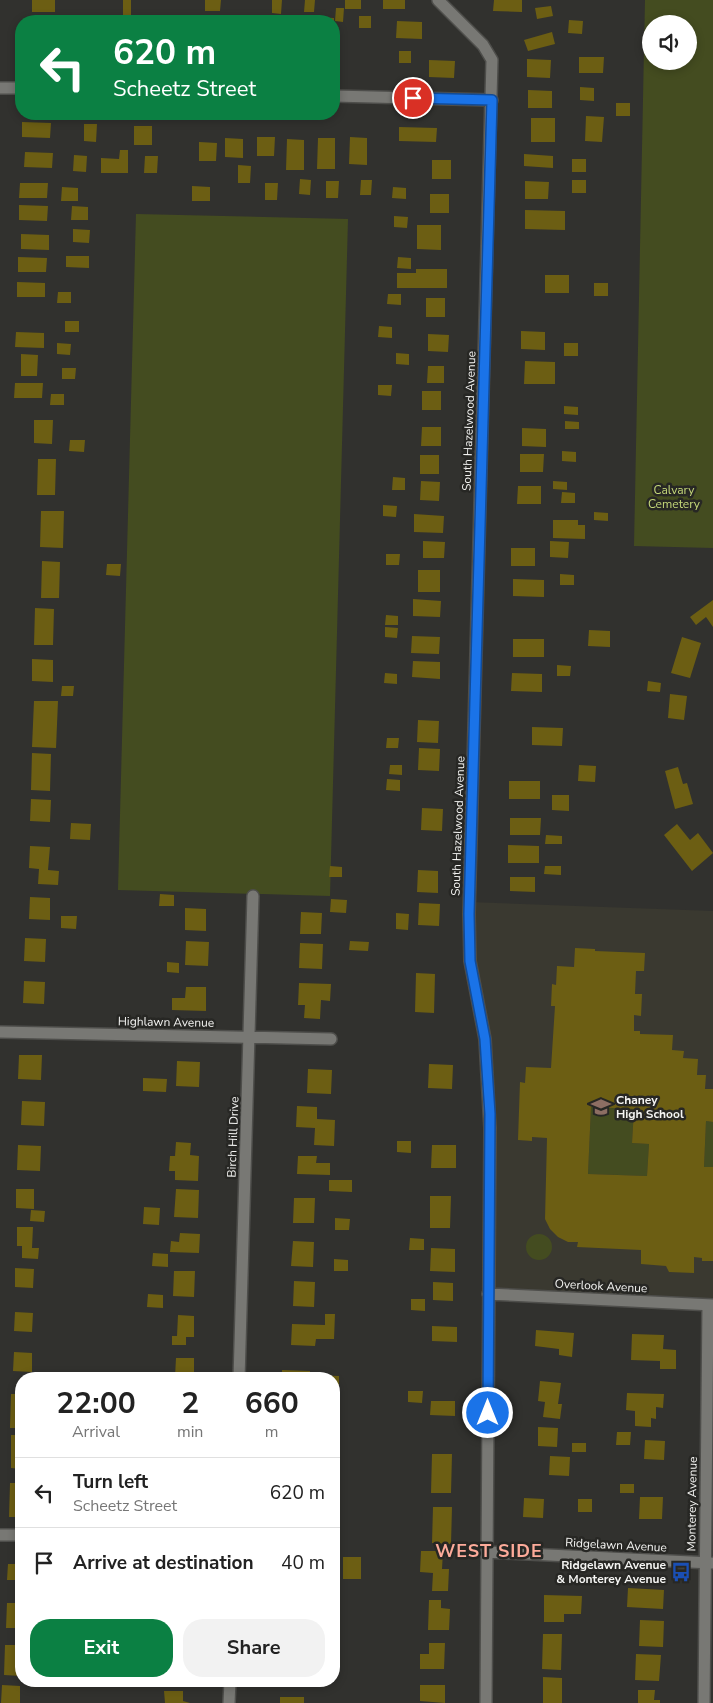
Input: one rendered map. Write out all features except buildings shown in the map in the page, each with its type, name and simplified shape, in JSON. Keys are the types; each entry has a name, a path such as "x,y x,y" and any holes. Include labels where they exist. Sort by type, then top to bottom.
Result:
{"street":[{"name":"South Hazelwood Avenue","path":"438,0 488,52 492,60 469,914 470,961 485,1039 490,1128 486,1703"},
{"path":"0,88 15,88"},
{"path":"340,96 492,100"},
{"name":"Birch Hill Drive","path":"239,1372 253,896"},
{"name":"Highlawn Avenue","path":"0,1032 331,1039"},
{"name":"Overlook Avenue","path":"488,1294 710,1305"},
{"name":"Monterey Avenue","path":"704,1703 709,1563 710,1305"},
{"path":"0,1535 15,1535"},
{"name":"Ridgelawn Avenue","path":"487,1552 709,1563"},
{"path":"229,1703 230,1687"}],"shaded area":[{"name":"Chaney High School","path":"469,902 713,911 713,1305 488,1294 490,1128"}],"green space":[{"name":"Calvary Cemetery","path":"645,0 713,0 713,548 634,546 644,70 697,70 697,15 645,15"},
{"path":"136,214 348,219 330,896 118,890"},
{"path":"591,1107 634,1109 632,1143 649,1144 647,1176 588,1174"},
{"path":"706,1121 713,1122 713,1167 704,1167"},
{"path":"539,1234 548,1238 552,1247 548,1256 539,1260 530,1256 526,1247 530,1238"}],"place":[{"name":"Chaney High School","path":"601,1107"},
{"name":"Ridgelawn Avenue & Monterey Avenue","path":"681,1572"}],"district":[{"name":"WEST SIDE","path":"489,1551"}],"route":[{"path":"413,98 492,100 469,914 470,961 485,1039 490,1114 488,1413"}]}
